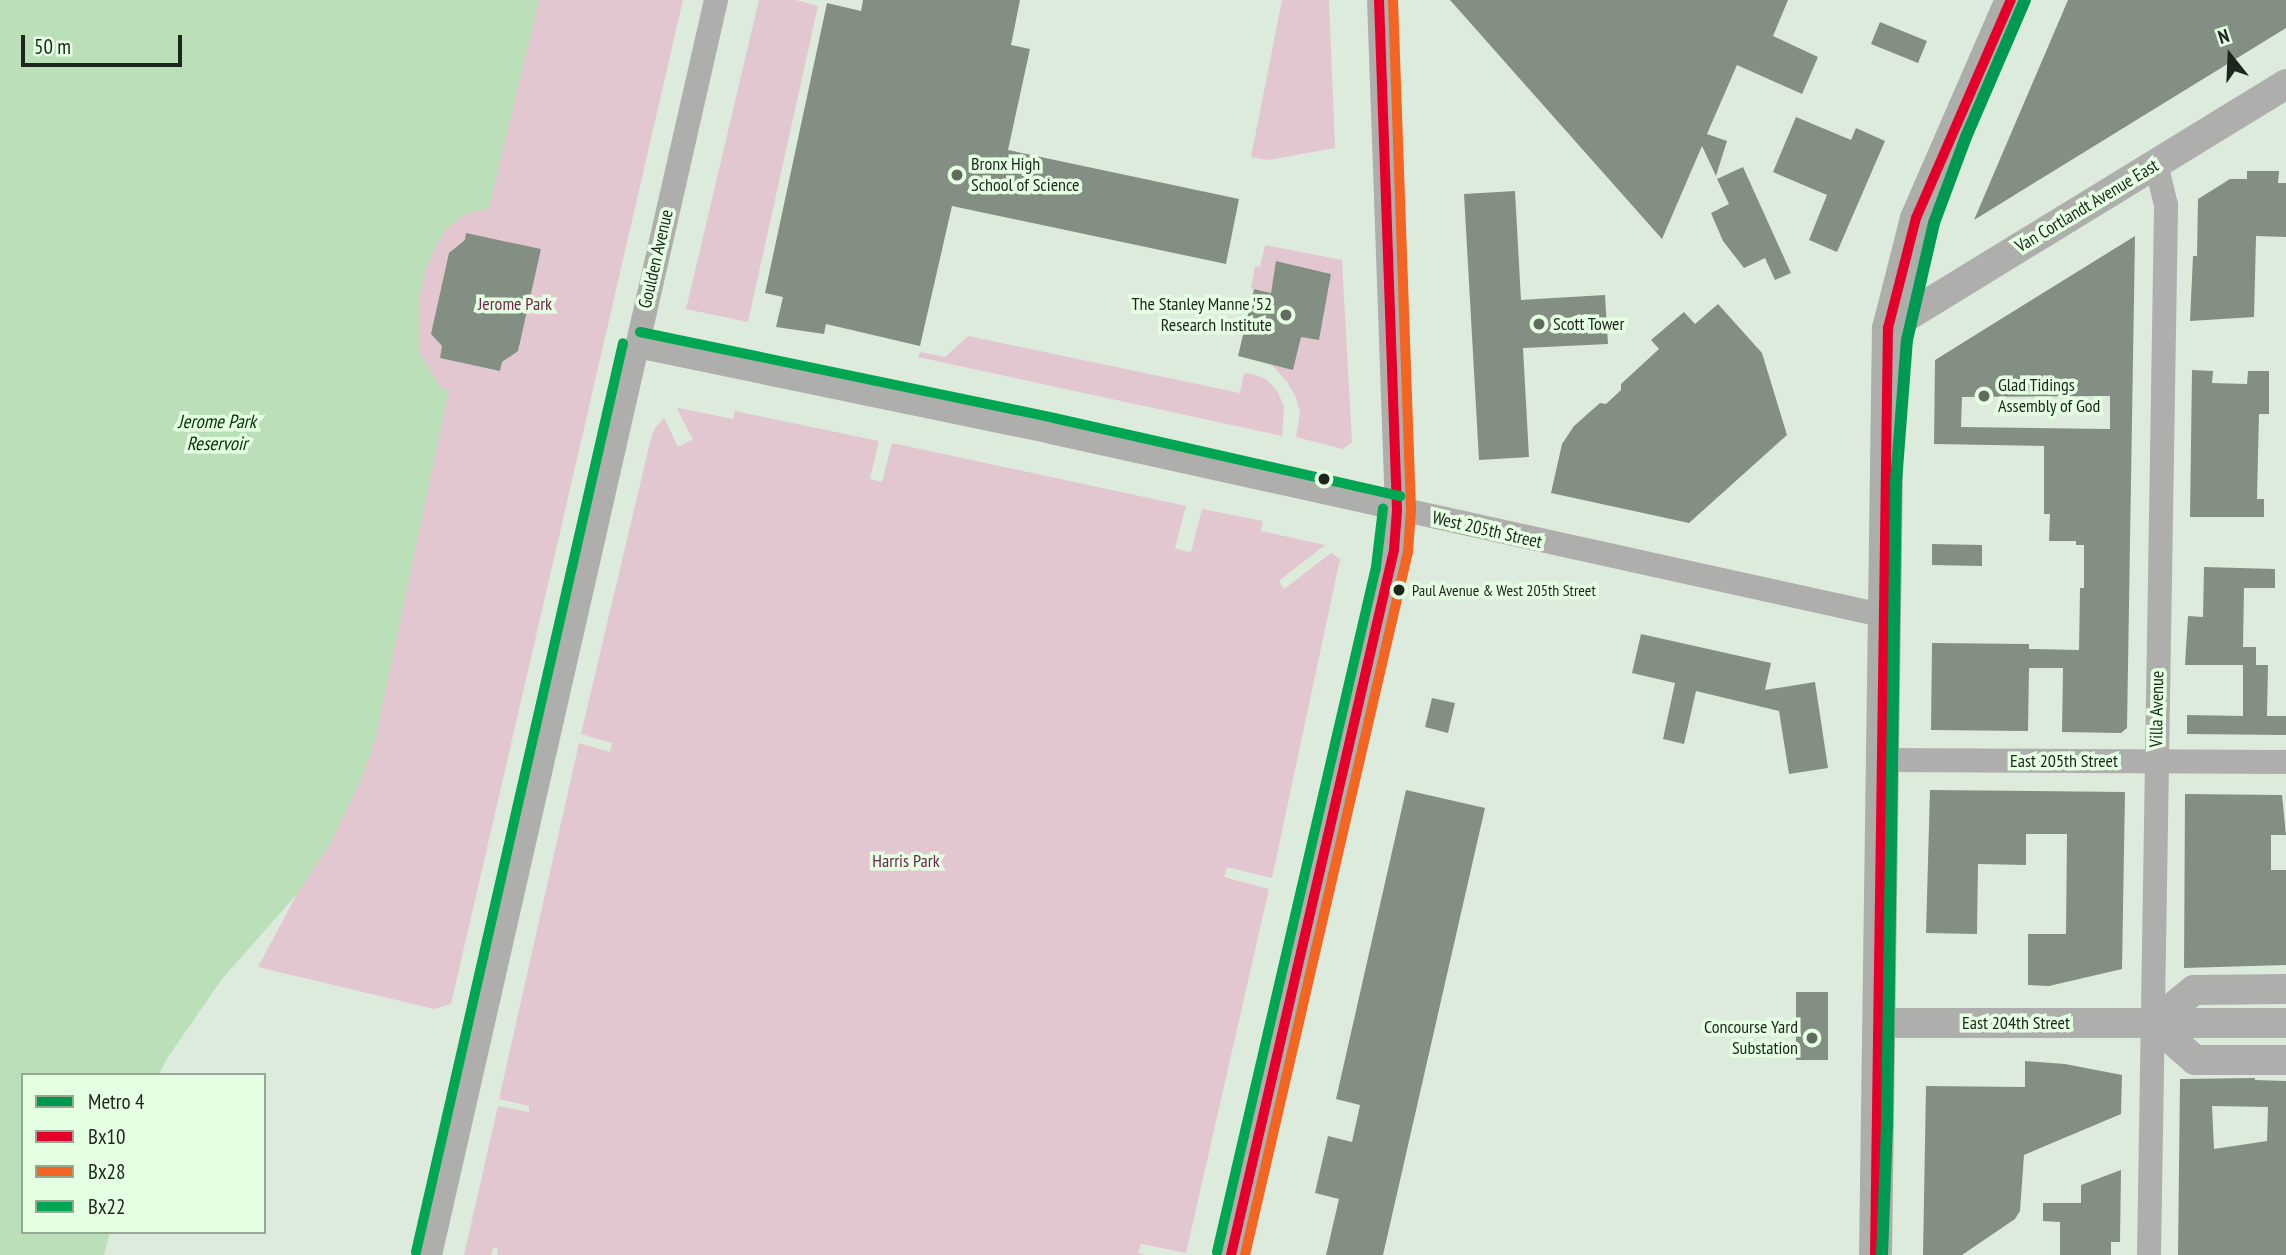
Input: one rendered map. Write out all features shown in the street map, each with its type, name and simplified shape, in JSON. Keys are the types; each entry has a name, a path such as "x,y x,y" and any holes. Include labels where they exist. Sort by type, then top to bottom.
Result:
{"main road":[{"path":"1875,1255 1888,328 1916,218 2011,0"}],"street":[{"name":"Goulden Avenue","path":"430,1255 716,0"},
{"path":"1231,1255 1390,569 1397,510 1379,0"},
{"name":"Van Cortlandt Avenue East","path":"1888,328 2286,84"},
{"name":"Villa Avenue","path":"2150,1255 2166,205 2156,164"},
{"name":"West 205th Street","path":"636,346 1051,432 1886,616"},
{"name":"East 205th Street","path":"1883,760 2286,762"},
{"path":"2286,989 2194,990 2153,1023 2195,1060 2286,1060"},
{"name":"East 204th Street","path":"1879,1023 2286,1023"}],"green space":[{"name":"Jerome Park","path":"539,0 683,0 451,1004 434,1009 258,967 297,894 331,842 359,784 448,390 441,389 419,353 419,300 424,274 435,247 447,228 467,213 489,207"},
{"path":"759,0 796,0 818,6 748,322 686,309"},
{"path":"1282,0 1329,0 1335,148 1268,160 1251,157"},
{"path":"1265,245 1342,260 1352,442 1343,449 1296,437 1300,413 1296,397 1270,363 1301,337 1319,339 1331,274 1277,261 1271,293 1251,288 1255,266 1260,267"},
{"path":"968,336 1240,393 1244,373 1256,375 1267,380 1278,392 1284,407 1282,436 918,357 920,352 945,357"},
{"name":"Harris Park","path":"677,409 733,419 735,411 879,441 870,479 882,482 892,443 1186,506 1175,548 1184,551 1191,552 1202,509 1263,521 1261,531 1325,545 1279,581 1284,589 1331,553 1340,559 1272,878 1227,867 1224,877 1269,889 1186,1253 1141,1244 1138,1253 1145,1255 497,1255 498,1248 494,1247 491,1255 464,1255 498,1106 529,1112 529,1106 499,1099 579,743 610,752 612,743 581,734 650,442 655,428 664,418 678,447 693,439"}],"water":[{"name":"Jerome Park Reservoir","path":"0,0 539,0 489,208 467,213 447,228 435,247 424,274 419,300 419,353 441,388 449,390 374,745 359,784 331,842 297,894 222,979 166,1060 160,1073 21,1073 21,1234 109,1234 104,1255 0,1255"}],"building":[{"name":"Bronx High School of Science","path":"863,0 1020,0 1011,45 1030,49 1008,150 1239,199 1226,264 952,206 920,346 826,324 824,334 776,327 783,297 765,293 827,3 861,11"},
{"path":"1450,0 1788,0 1773,36 1818,57 1802,94 1737,65 1707,134 1727,141 1716,176 1702,146 1662,239"},
{"path":"2068,0 2286,0 2286,28 1974,220"},
{"path":"1880,22 1927,41 1918,63 1871,44"},
{"path":"1796,117 1851,140 1856,128 1885,141 1837,252 1809,240 1827,195 1773,172"},
{"path":"1743,167 1791,273 1775,280 1765,258 1744,268 1723,241 1711,213 1729,204 1717,179"},
{"path":"2247,171 2279,171 2278,183 2286,183 2286,237 2256,236 2254,317 2190,321 2193,256 2197,256 2198,199 2230,179 2247,179"},
{"name":"Scott Tower","path":"1515,191 1521,300 1605,295 1608,344 1523,348 1529,457 1479,460 1464,194"},
{"path":"466,233 541,249 518,351 502,362 500,371 440,358 442,346 431,334 449,253 465,240"},
{"path":"2135,236 2127,728 2121,733 2062,732 2063,668 2029,668 2028,731 1931,730 1932,643 2029,644 2029,649 2079,650 2080,588 2084,588 2084,545 2076,545 2076,541 2049,541 2050,514 2044,514 2044,446 1934,444 1935,360","holes":["2110,396 2110,429 1961,427 1962,397"]},
{"name":"The Stanley Manne '52 Research Institute","path":"1276,261 1331,274 1319,340 1301,337 1293,370 1238,356 1254,289 1271,293"},
{"path":"1718,304 1762,353 1787,435 1689,523 1551,493 1562,444 1574,426 1600,403 1606,404 1621,390 1621,384 1659,349 1651,340 1684,312 1695,324"},
{"path":"2192,370 2213,371 2212,383 2247,384 2248,371 2269,371 2269,414 2259,414 2257,499 2264,499 2264,517 2190,517"},
{"path":"1932,544 1982,545 1982,566 1932,565"},
{"path":"2204,567 2275,569 2275,588 2244,588 2243,647 2256,647 2256,665 2268,665 2267,716 2286,716 2286,735 2187,734 2187,715 2243,716 2243,665 2185,665 2188,616 2203,617"},
{"path":"1641,634 1771,663 1765,690 1815,682 1828,768 1789,774 1779,711 1696,691 1684,744 1663,739 1675,683 1632,673"},
{"path":"1432,698 1455,703 1448,733 1425,727"},
{"path":"1406,790 1485,808 1383,1255 1326,1255 1339,1199 1315,1193 1328,1136 1352,1142 1360,1105 1336,1099"},
{"path":"1930,790 2125,792 2122,969 2049,986 2028,985 2028,934 2066,934 2067,834 2026,834 2026,865 1978,864 1977,934 1926,933"},
{"path":"2185,794 2282,795 2286,835 2271,835 2271,870 2286,870 2286,965 2184,968"},
{"name":"Concourse Yard Substation","path":"1796,992 1828,992 1828,1060 1796,1060"},
{"path":"2025,1061 2065,1064 2122,1075 2121,1114 2024,1155 2020,1211 2015,1219 1962,1255 1923,1255 1926,1086 2025,1087"},
{"path":"2255,1078 2286,1081 2286,1255 2178,1255 2180,1079","holes":["2212,1106 2268,1107 2267,1141 2214,1149"]},
{"path":"2121,1170 2120,1242 2111,1242 2111,1255 2060,1255 2060,1222 2043,1221 2043,1203 2081,1203 2081,1185"}],"railway":[{"path":"1869,1255 1874,1122 1883,481 1890,373 1899,307 1922,220 1954,133 2012,0"}],"metro line":[{"name":"4","path":"1882,1255 1887,1126 1896,482 1907,340 1934,223 1966,137 2025,0"}],"transit line":[{"name":"Bx10","path":"1231,1255 1394,550 1397,510 1379,0"},
{"name":"Bx28","path":"1245,1255 1408,552 1411,510 1393,0"},
{"name":"Bx10","path":"1875,1255 1888,328 1916,218 2011,0"},
{"name":"Bx22","path":"640,332 1054,418 1400,496"},
{"name":"Bx22","path":"416,1252 623,343"},
{"name":"Bx22","path":"1217,1252 1376,567 1383,508"}],"place":[{"name":"Bronx High School of Science","path":"957,175"},
{"name":"The Stanley Manne '52 Research Institute","path":"1286,315"},
{"name":"Scott Tower","path":"1539,324"},
{"name":"Glad Tidings Assembly of God","path":"1984,396"},
{"name":"Paul Avenue & West 205th Street","path":"1399,590"},
{"name":"Concourse Yard Substation","path":"1812,1038"}]}
